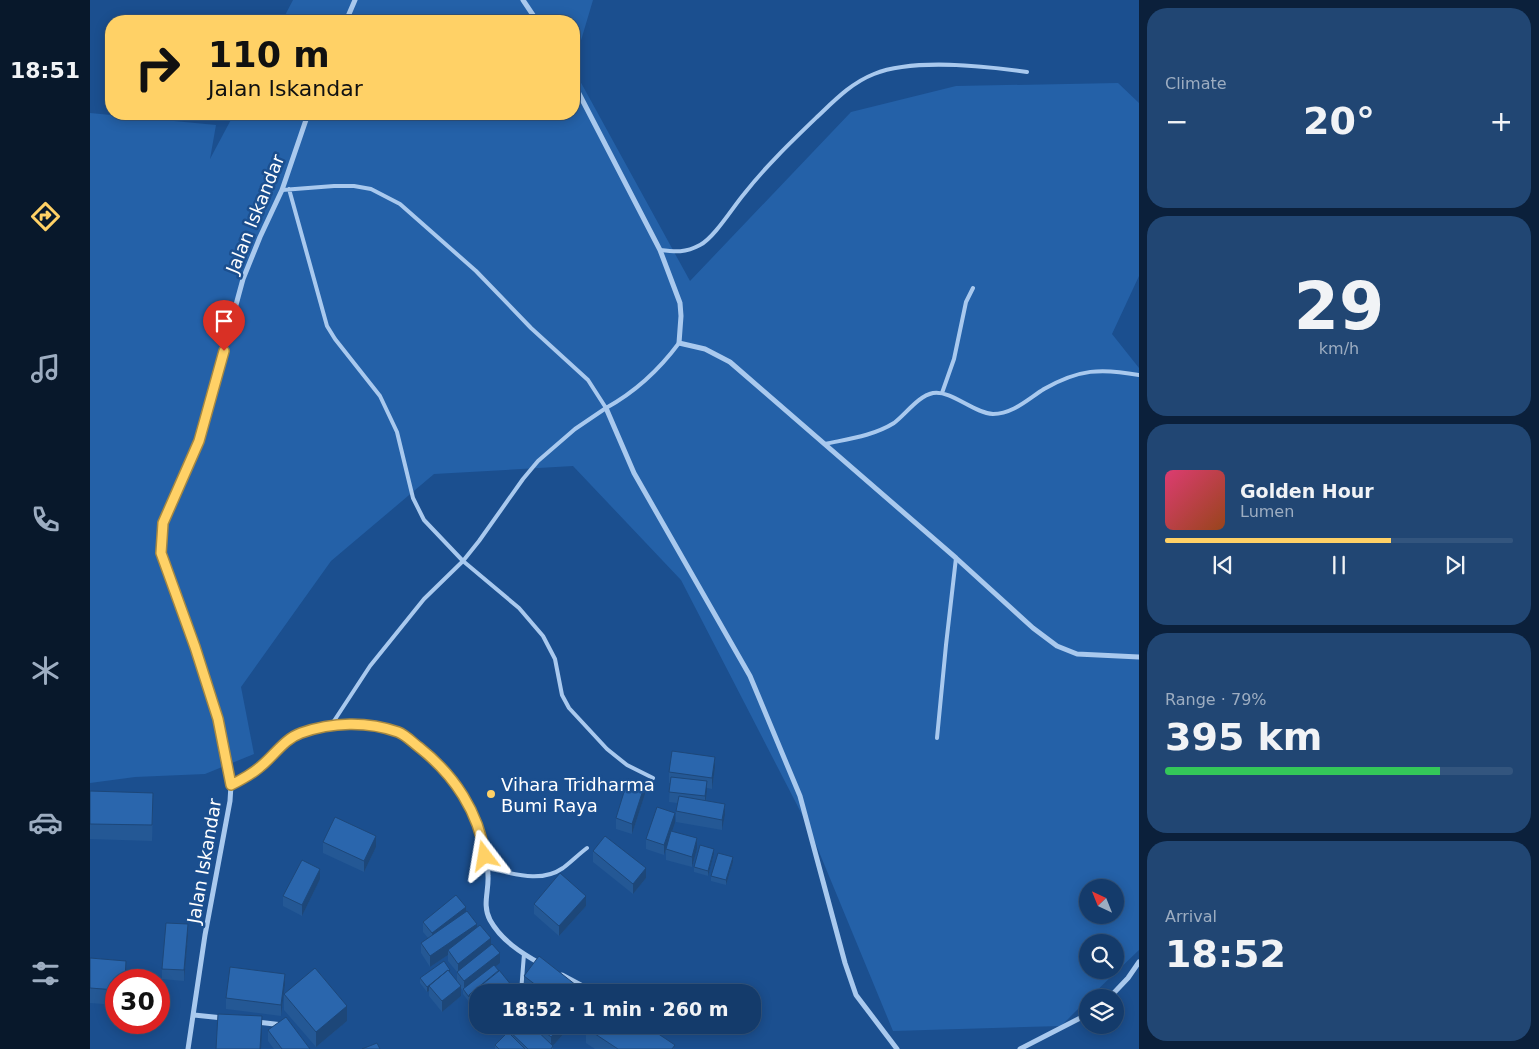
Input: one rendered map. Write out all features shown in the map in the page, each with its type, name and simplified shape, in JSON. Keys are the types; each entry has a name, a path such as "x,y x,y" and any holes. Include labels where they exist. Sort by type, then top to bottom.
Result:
{"street":[{"path":"349,15 355,0"},
{"path":"522,0 533,15"},
{"path":"580,96 660,250 680,303 682,316 680,343 705,349 730,362 956,558 1033,628 1057,646 1077,654 1139,657"},
{"name":"Jalan Iskandar","path":"188,1049 205,935 230,801 231,785 218,719 195,647 161,553 163,523 199,441 243,279 282,190 306,120"},
{"path":"606,408 634,473 750,676 800,796 845,963 856,994 897,1049"},
{"path":"231,785 261,766 283,744 299,733 332,724 376,726 400,733 433,758 454,782 472,809 483,843 488,876 485,907 490,919 501,935 524,954 550,968"},
{"path":"1118,989 1139,962"},
{"path":"558,973 579,984"},
{"path":"194,1015 230,1019"},
{"path":"1020,1049 1079,1019"},
{"path":"247,1021 290,1028"}],"lane":[{"path":"660,250 680,253 701,245 715,231 772,159 834,100 857,82 874,74 904,66 992,67 1027,72"},
{"path":"282,190 354,186 371,189 400,204 476,270 531,328 550,343 588,380 606,408"},
{"path":"289,189 327,326 380,396 397,432 413,498 424,520 463,561 519,608 543,636 554,659 562,695 569,708 607,750 627,766 653,778"},
{"path":"942,393 954,359 966,302 973,288"},
{"path":"332,724 370,666 424,600 480,541 523,479 538,462 575,429 635,389 667,360 680,343"},
{"path":"825,444 873,433 894,422 931,393 942,393 975,409 993,414 1012,410 1066,378 1094,370 1113,370 1139,376"},
{"path":"937,738 956,558"},
{"path":"487,868 524,876 540,877 562,869 587,848"},
{"path":"522,984 524,954"}],"shaded area":[{"path":"293,0 593,0 580,44 580,15 285,15"},
{"path":"580,81 690,281 851,112 956,86 1118,83 1139,103 1139,276 1112,334 1139,368 1139,950 1124,964 1124,934 1079,934 1079,979 1109,979 1098,989 1079,989 1079,1008 1061,1026 893,1031 810,830 681,580 573,466 434,474 331,561 241,687 254,754 205,774 135,777 90,783 90,113 105,114 105,120 164,120 216,125 210,159 231,120 580,120"}],"building":[{"path":"672,751 715,757 712,778 669,772"},
{"path":"671,777 707,781 705,796 669,792"},
{"path":"628,779 645,784 632,824 616,818"},
{"path":"90,791 153,793 152,825 90,824"},
{"path":"679,796 725,804 722,820 676,811"},
{"path":"657,807 675,813 664,845 646,839"},
{"path":"335,817 376,836 364,861 323,842"},
{"path":"671,831 697,838 692,857 666,849"},
{"path":"605,836 646,868 633,884 593,851"},
{"path":"700,845 714,849 708,871 694,867"},
{"path":"718,853 733,857 726,880 711,876"},
{"path":"302,860 320,869 302,905 283,896"},
{"path":"560,873 586,896 559,926 534,904"},
{"path":"456,895 466,907 432,933 423,922"},
{"path":"467,911 477,924 430,956 421,943"},
{"path":"166,923 188,924 184,970 162,969"},
{"path":"480,925 491,938 458,964 448,950"},
{"path":"492,944 500,953 464,981 457,972"},
{"path":"539,956 575,984 534,984 524,976"},
{"path":"90,958 126,961 126,969 105,969 105,989 90,988"},
{"path":"444,961 450,970 427,987 420,978"},
{"path":"494,965 499,971 483,984 469,984"},
{"path":"230,967 285,974 281,1005 226,998"},
{"path":"315,968 347,1006 316,1032 284,994"},
{"path":"448,970 461,986 442,1001 429,986"},
{"path":"499,970 510,984 482,984"},
{"path":"469,984 469,997 463,989"},
{"path":"218,1014 262,1016 260,1049 216,1049"},
{"path":"286,1017 310,1049 282,1049 268,1030"},
{"path":"506,1034 510,1034 525,1049 499,1049 495,1045"},
{"path":"512,1034 540,1034 553,1046 551,1049 528,1049"},
{"path":"595,1034 658,1034 675,1045 672,1049 618,1049"},
{"path":"377,1043 380,1049 362,1049"}],"place":[{"name":"Vihara Tridharma Bumi Raya","path":"491,794"}],"route":[{"path":"224,351 193,458 163,523 161,553 195,647 218,719 231,785 261,766 283,744 299,733 332,724 376,726 400,733 433,758 454,782 472,809 483,843 485,856"}]}
